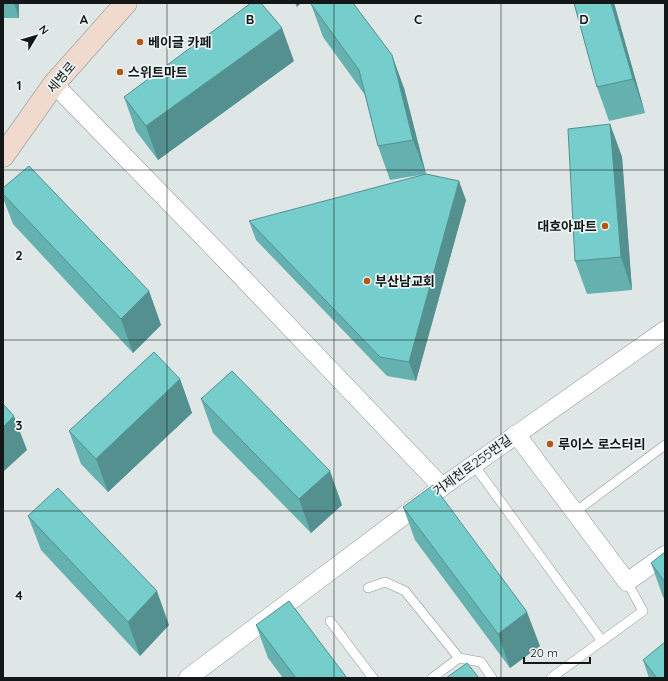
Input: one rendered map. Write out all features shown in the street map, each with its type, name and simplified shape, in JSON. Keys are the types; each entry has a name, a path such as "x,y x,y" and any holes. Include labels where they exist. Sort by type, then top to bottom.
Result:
{"main road":[{"name":"세병로","path":"3,156 54,84 126,3"}],"street":[{"path":"54,84 244,279 442,487"},
{"name":"거제천로255번길","path":"195,676 442,487 665,330"},
{"path":"516,434 627,582 665,555"}],"lane":[{"path":"575,512 665,445"},
{"path":"474,465 602,641"},
{"path":"368,588 385,582 405,591 459,658 481,662 492,678"},
{"path":"551,678 643,611 627,582"},
{"path":"330,621 373,678"},
{"path":"432,678 459,658"}],"building":[{"path":"251,3 261,3 282,28 146,126 124,97"},
{"path":"353,3 392,55 413,140 378,146 359,70 311,4"},
{"path":"574,3 611,3 633,79 597,87"},
{"path":"610,124 621,257 575,261 568,129"},
{"path":"29,166 149,291 121,319 3,194 3,188"},
{"path":"426,174 459,181 409,362 380,357 249,221"},
{"path":"154,352 180,379 96,459 69,431"},
{"path":"232,371 330,471 299,499 201,399"},
{"path":"3,404 14,416 3,427"},
{"path":"433,485 527,612 498,634 403,507"},
{"path":"58,488 157,591 128,622 28,516"},
{"path":"665,552 665,582 651,563"},
{"path":"289,601 347,678 296,678 256,625"},
{"path":"665,642 665,678 657,678 643,660"},
{"path":"467,663 479,678 446,678"}],"place":[{"name":"베이글 카페","path":"140,42"},
{"name":"스위트마트","path":"120,72"},
{"name":"대호아파트","path":"605,226"},
{"name":"부산남교회","path":"367,281"},
{"name":"루이스 로스터리","path":"550,444"}]}
